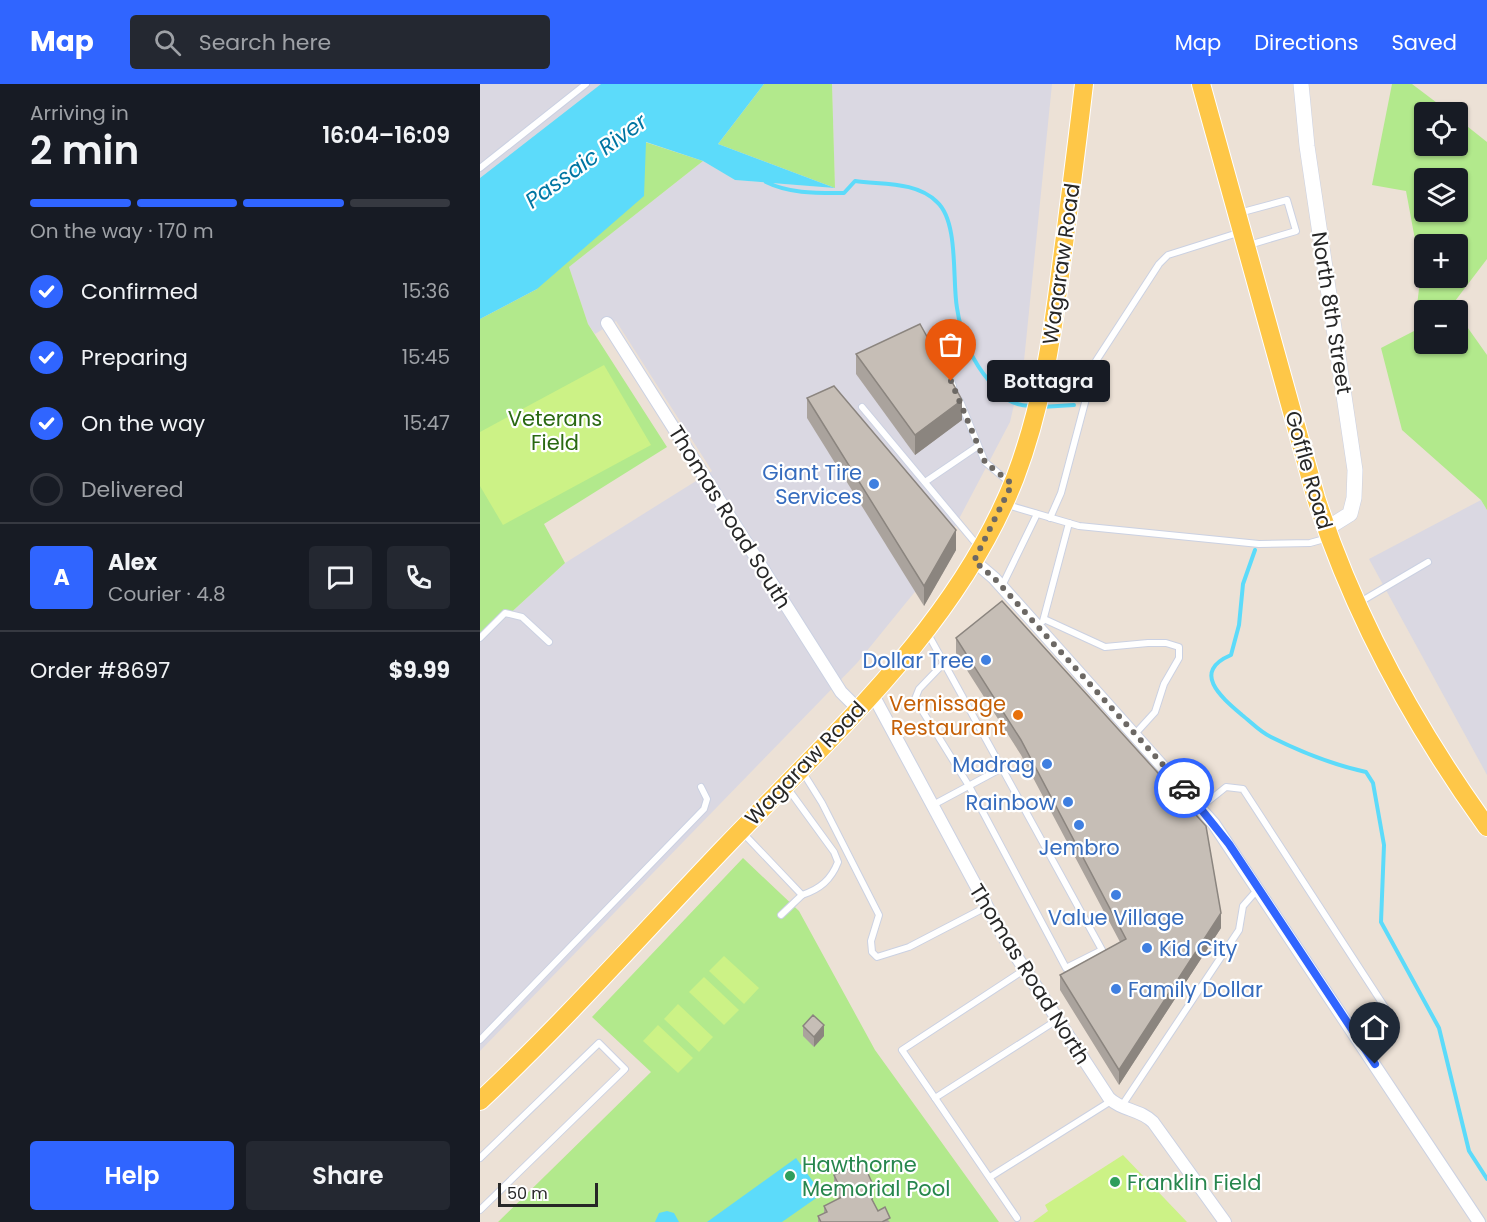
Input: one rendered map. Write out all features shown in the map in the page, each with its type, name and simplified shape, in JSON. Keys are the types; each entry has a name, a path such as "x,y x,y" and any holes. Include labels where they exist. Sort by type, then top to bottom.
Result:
{"main road":[{"name":"Wagaraw Road","path":"480,1101 872,693 926,631 977,555 1012,484 1034,421 1040,396 1055,313 1084,84"},
{"name":"Goffle Road","path":"1201,84 1328,533 1357,604 1424,731 1487,827"}],"street":[{"name":"North 8th Street","path":"1301,84 1307,146 1355,470 1352,511 1328,533"},
{"name":"Thomas Road South","path":"607,323 841,692 857,708"},
{"path":"977,555 1002,586 1042,624 1135,734 1201,807 1258,888 1479,1222"},
{"name":"Thomas Road North","path":"872,693 986,907 1057,1020 1116,1104"},
{"path":"1116,1104 1146,1115 1154,1122 1225,1222"}],"lane":[{"path":"480,168 586,84"},
{"path":"1050,518 1061,493 1096,361 1159,264 1168,255 1241,230 1287,200 1296,231 1241,230"},
{"path":"935,341 985,462 1012,484"},
{"path":"862,407 926,482 977,555"},
{"path":"926,482 978,446"},
{"path":"1004,504 1069,523 1259,544 1310,543 1328,533"},
{"path":"1002,586 1037,514"},
{"path":"1069,523 1042,624 1105,647 1148,643 1166,643 1179,647 1179,658 1164,684 1155,712 1135,734"},
{"path":"1357,604 1428,562"},
{"path":"480,638 505,613 522,617 549,642"},
{"path":"926,631 944,663 1002,768 1102,950 1066,968 969,786 915,699 919,689 944,663"},
{"path":"933,805 1002,768"},
{"path":"800,769 822,803 879,915 871,940 872,952 877,957 909,947 986,907"},
{"path":"781,915 802,895 817,890 833,874 838,862 834,852 785,784"},
{"path":"1201,807 1226,787 1243,789 1388,1012 1386,1028 1362,1045"},
{"path":"480,1040 704,809 707,800 701,788"},
{"path":"741,831 802,895"},
{"path":"990,1177 1116,1104 1239,930 1243,906 1258,888"},
{"path":"1017,1218 902,1050 1024,969"},
{"path":"935,1098 1057,1020"},
{"path":"480,1158 598,1043 625,1069 480,1210"}],"shaded area":[{"path":"480,84 601,84 480,178"},
{"path":"832,84 1052,84 1024,361 1010,422 931,572 857,663 480,1051 480,641 565,563 712,471 616,321 595,334 588,324 569,267 703,161 735,180 835,188"},
{"path":"1481,500 1487,510 1487,775 1369,559"}],"green space":[{"path":"764,84 832,84 835,188 718,144"},
{"path":"1392,84 1412,84 1436,102 1414,102 1414,156 1468,156 1468,127 1487,142 1487,259 1468,284 1468,234 1414,234 1406,191 1372,185"},
{"path":"645,142 703,161 569,267 588,324 667,447 544,524 565,563 480,641 480,319 537,289"},
{"path":"1419,288 1465,288 1456,300 1418,300"},
{"path":"1468,328 1487,355 1487,510 1481,500 1402,430 1381,348 1414,331 1414,354 1468,354"},
{"name":"Veterans Field","path":"604,365 651,445 503,525 480,486 480,432"},
{"path":"743,858 799,911 875,1050 999,1222 498,1222 651,1072 592,1017"},
{"path":"724,956 759,988 744,1004 709,971"},
{"path":"704,977 739,1010 724,1025 689,992"},
{"path":"678,1004 713,1037 699,1052 664,1019"},
{"path":"658,1025 693,1058 678,1073 643,1041"},
{"name":"Franklin Field","path":"1123,1155 1187,1222 1033,1222 1048,1211 1045,1205"}],"water":[{"name":"Passaic River","path":"601,84 764,84 718,144 835,188 735,180 703,161 646,142 644,196 537,289 480,319 480,178"},
{"name":"Hawthorne Memorial Pool","path":"796,1158 822,1194 782,1222 707,1222"},
{"path":"667,1211 674,1213 679,1222 655,1222 659,1213"}],"building":[{"path":"920,324 962,400 915,435 856,354"},
{"name":"Giant Tire Services","path":"834,386 956,530 924,586 807,398"},
{"path":"1002,601 1206,826 1221,913 1119,1070 1060,975 1126,939 1021,740 956,638"},
{"path":"813,1015 824,1025 814,1037 803,1026"},
{"path":"863,1162 873,1185 866,1188 878,1211 885,1207 890,1218 882,1222 821,1222 818,1216 827,1212 824,1206 844,1196 834,1175"}],"waterway":[{"path":"766,182 794,191 844,193 855,181 909,187 929,195 944,211 949,223 957,308 968,347 984,374 1003,396 1012,402 1031,406"},
{"path":"1041,407 1074,405"},
{"path":"1255,550 1243,584 1239,625 1231,655 1219,662 1213,669 1211,677 1219,693 1267,735 1342,766 1366,772 1373,783 1384,845 1381,922 1439,1028 1469,1151 1487,1179"}],"way so far":[{"path":"951,381 985,462 1012,484 974,561 994,578 1184,788"}],"place":[{"name":"Bottagra","path":"951,381"},
{"name":"Giant Tire Services","path":"874,484"},
{"name":"Dollar Tree","path":"986,660"},
{"name":"Vernissage Restaurant","path":"1018,715"},
{"name":"Madrag","path":"1047,764"},
{"name":"Rainbow","path":"1068,802"},
{"name":"Jembro","path":"1079,825"},
{"name":"Value Village","path":"1116,895"},
{"name":"Kid City","path":"1147,948"},
{"name":"Family Dollar","path":"1116,989"},
{"name":"Hawthorne Memorial Pool","path":"790,1176"},
{"name":"Franklin Field","path":"1115,1182"}],"route":[{"path":"1184,788 1229,844 1375,1064"}]}
